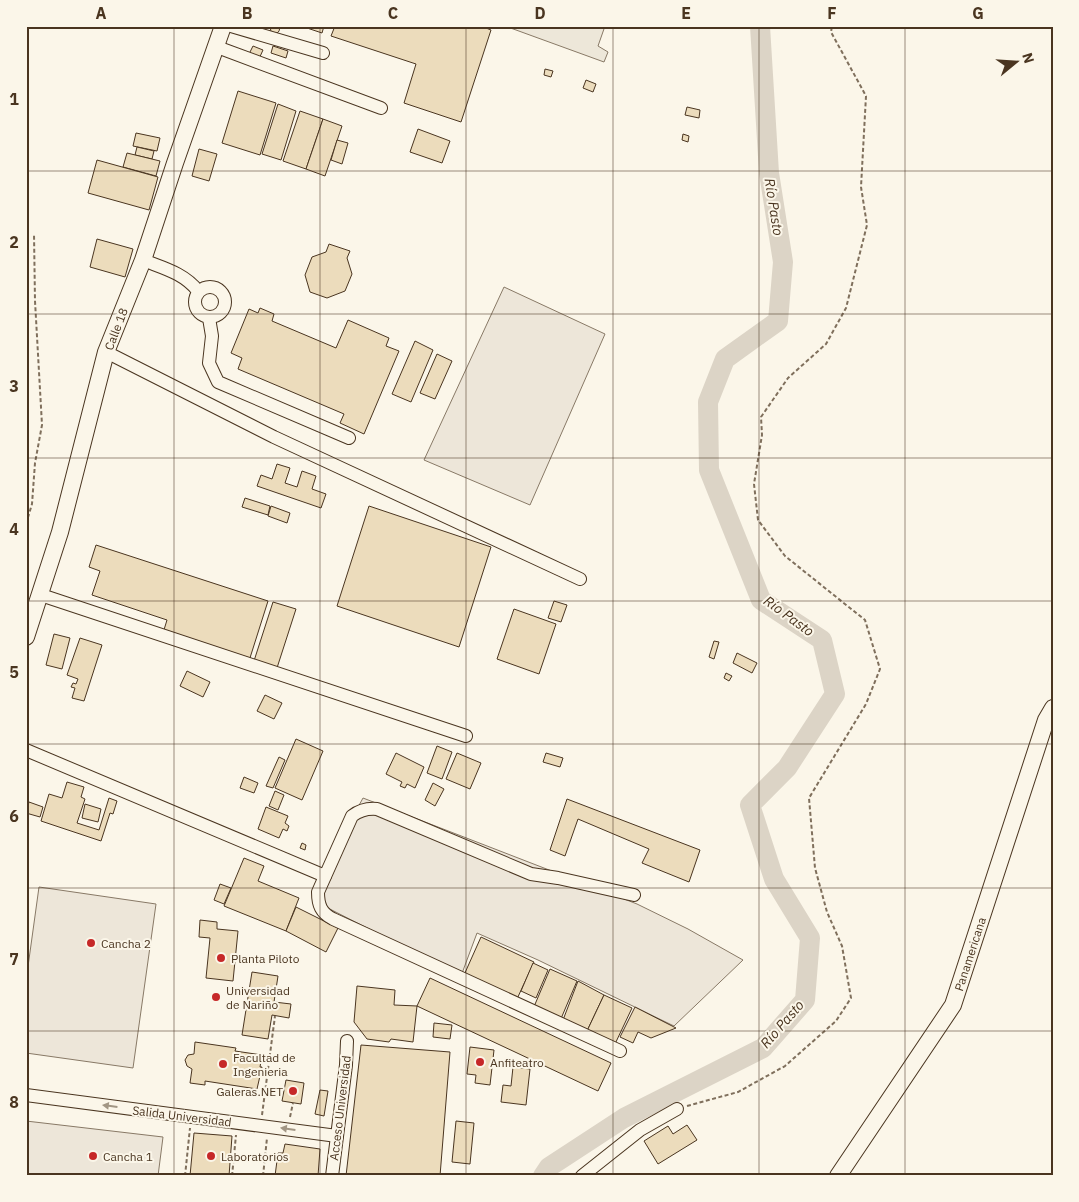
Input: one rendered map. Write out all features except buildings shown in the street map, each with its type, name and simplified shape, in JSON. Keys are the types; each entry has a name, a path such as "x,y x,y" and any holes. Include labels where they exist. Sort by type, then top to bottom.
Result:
{"main road":[{"name":"Calle 18","path":"26,637 60,532 106,352 143,260 223,26"},
{"name":"Panamericana","path":"838,1176 953,1005 1046,720 1053,708"}],"street":[{"path":"231,26 323,53"},
{"path":"217,47 381,108"},
{"path":"143,260 183,276 190,280 198,290"},
{"path":"210,286 221,290 225,302 221,313 209,318 198,313 194,302 198,290 210,286"},
{"path":"209,318 212,336 209,363 218,382 349,438"},
{"path":"106,352 274,436 580,579"},
{"path":"41,595 466,736"},
{"path":"26,750 325,876"},
{"path":"620,1051 327,916 322,911 318,892 352,816 364,809 370,808 377,809 531,874 634,895"},
{"name":"Acceso Universidad","path":"332,1176 346,1065 347,1041"},
{"name":"Salida Universidad","path":"26,1095 337,1136"},
{"path":"582,1176 640,1130 677,1109"}],"path":[{"path":"677,1109 738,1092 786,1066 836,1021 851,998 842,946 827,912 815,868 809,798 866,704 880,669 865,620 785,556 758,520 754,484 762,436 760,417 788,378 826,344 846,308 867,225 861,187 866,96 831,32 832,26"},
{"path":"26,524 32,504 42,425 35,300 34,234"},
{"path":"263,1176 265,1126 275,1016"},
{"path":"288,1129 293,1103"},
{"path":"185,1176 191,1117"},
{"path":"232,1176 237,1123"}],"shaded area":[{"path":"505,26 605,26 598,46 608,52 604,62"},
{"path":"504,287 605,334 530,505 424,460"},
{"path":"363,798 637,904 688,929 743,960 674,1026 538,960 477,933 461,976 322,905 321,875"},
{"name":"Cancha 2","path":"39,887 156,904 133,1068 26,1053 26,981"},
{"name":"Cancha 1","path":"26,1121 163,1137 158,1176 26,1176"}],"waterway":[{"name":"Río Pasto","path":"543,1176 549,1167 624,1118 763,1048 805,1000 810,938 774,879 750,805 787,768 835,694 822,640 761,600 709,470 708,402 725,359 778,321 783,262 769,173 760,26"}],"place":[{"name":"Cancha 2","path":"91,943"},
{"name":"Planta Piloto","path":"221,958"},
{"name":"Universidad de Nariño","path":"216,997"},
{"name":"Anfiteatro","path":"480,1062"},
{"name":"Facultad de Ingenieria","path":"223,1064"},
{"name":"Galeras.NET","path":"293,1091"},
{"name":"Cancha 1","path":"93,1156"},
{"name":"Laboratorios","path":"211,1156"}]}
